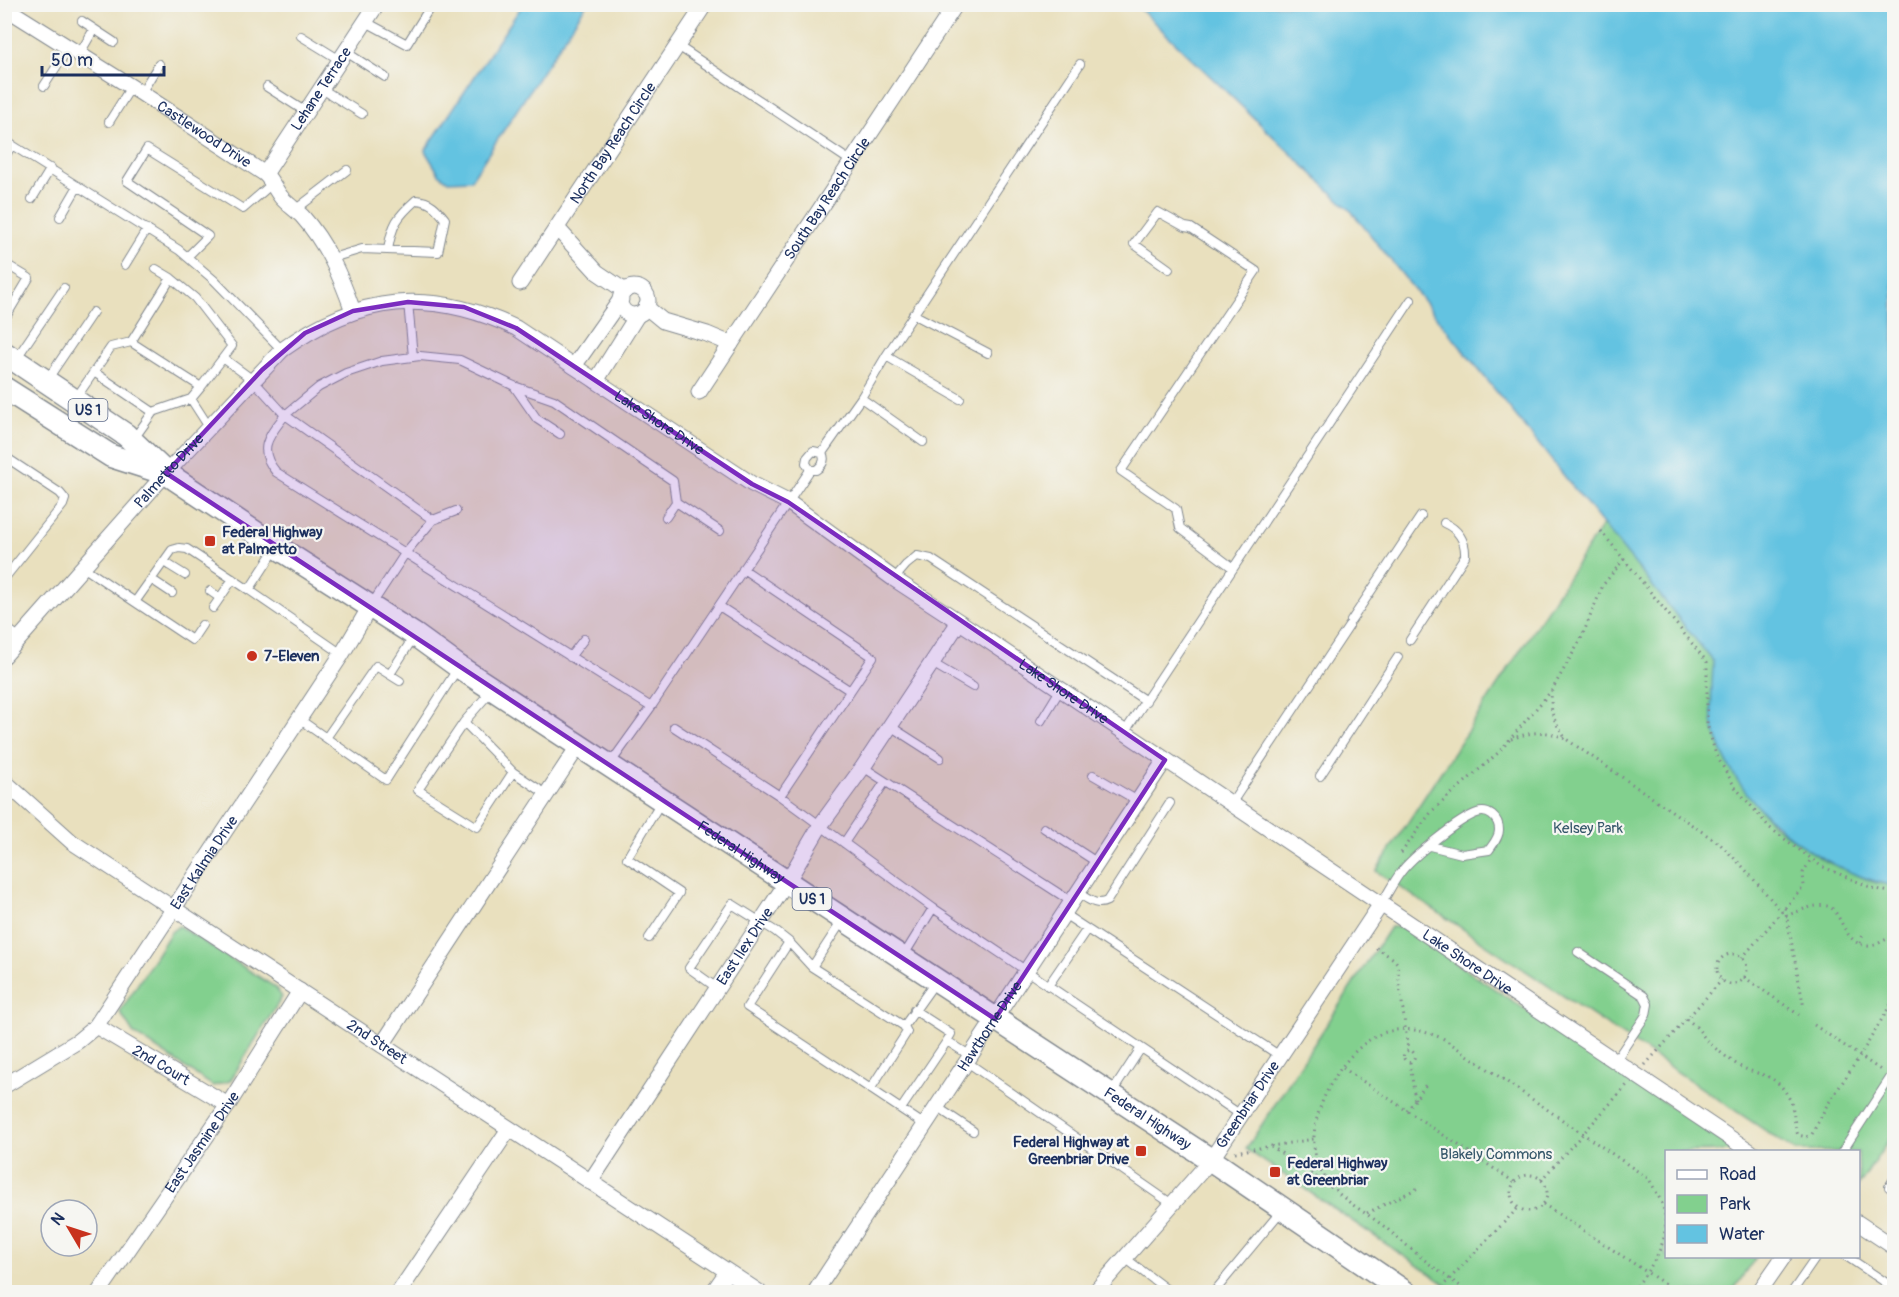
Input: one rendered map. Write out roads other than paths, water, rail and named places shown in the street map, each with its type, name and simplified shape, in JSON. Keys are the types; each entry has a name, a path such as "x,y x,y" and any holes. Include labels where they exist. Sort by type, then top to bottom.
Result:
{"main road":[{"name":"Federal Highway","path":"10,357 126,435 166,473 277,547 415,634 459,667 1211,1160 1405,1293"},
{"name":"Federal Highway","path":"4,388 111,456 166,473"}],"street":[{"name":"North Bay Reach Circle","path":"520,283 705,4"},
{"name":"South Bay Reach Circle","path":"699,392 956,4"},
{"name":"Lehane Terrace","path":"269,179 306,112 376,5"},
{"name":"Castlewood Drive","path":"15,8 269,179 282,197 320,238 332,258 353,311"},
{"path":"556,228 597,272 623,295"},
{"path":"574,366 623,295 635,288 642,290 648,300 596,381"},
{"path":"623,295 621,306 627,313 642,311 663,321 731,344"},
{"name":"Lake Shore Drive","path":"353,311 408,302 436,303 464,307 516,328 752,484 788,502 894,579 1748,1150"},
{"name":"Palmetto Drive","path":"4,656 166,473 282,350 305,333 353,311"},
{"name":"East Kalmia Drive","path":"4,1086 78,1041 96,1026 342,654 371,606"},
{"name":"East Ilex Drive","path":"590,1182 787,882 820,825 863,767 959,622"},
{"path":"382,1045 579,745"},
{"name":"Hawthorne Drive","path":"815,1293 1165,760"},
{"name":"2nd Street","path":"4,781 72,842 759,1293"},
{"name":"Greenbriar Drive","path":"1095,1293 1211,1160 1381,904"},
{"name":"East Jasmine Drive","path":"99,1293 228,1105 300,991"},
{"name":"2nd Court","path":"96,1026 228,1105"},
{"path":"399,1293 509,1129"},
{"path":"1860,1224 1894,1247"},
{"path":"1759,1293 1783,1258"},
{"path":"713,1293 727,1272"}],"lane":[{"path":"366,22 406,44 432,4"},
{"path":"82,21 114,42"},
{"path":"44,86 94,29"},
{"path":"300,36 385,77"},
{"path":"678,46 852,162"},
{"path":"109,122 159,64"},
{"path":"822,453 861,398 886,356 1080,64"},
{"path":"267,87 306,112"},
{"path":"321,89 362,114"},
{"path":"4,140 147,229 187,257 214,280 282,350"},
{"path":"4,158 12,145"},
{"path":"187,257 208,236 127,181 147,149 243,209 269,179"},
{"path":"32,199 51,168"},
{"path":"295,210 347,170"},
{"path":"60,217 78,186"},
{"path":"332,258 362,249 438,252 445,219 435,207 425,201 416,200 402,212 391,229 388,250"},
{"path":"1168,269 1134,244 1158,212 1191,228 1256,271 1121,471 1176,509 1180,528 1233,568"},
{"path":"125,265 147,229"},
{"path":"4,263 29,278 4,320"},
{"path":"133,441 153,412 191,399 232,346 195,298 156,269"},
{"path":"74,400 111,347 131,342 171,278"},
{"path":"10,357 64,288"},
{"path":"1124,733 1411,300"},
{"path":"408,302 413,357"},
{"path":"46,381 93,312"},
{"path":"914,314 988,352"},
{"path":"131,342 201,387"},
{"path":"886,356 960,399"},
{"path":"651,707 276,472 268,463 267,440 285,415 319,387 346,373 382,361 413,357 460,360 514,386 554,400 673,481 676,502 666,517"},
{"path":"223,358 253,380 285,415 434,520"},
{"path":"94,372 153,412"},
{"path":"514,386 537,419 560,434"},
{"path":"861,398 923,442"},
{"path":"191,399 209,426"},
{"path":"810,470 806,463 808,456 813,451 822,453"},
{"path":"810,470 816,470 821,465 824,460 822,453"},
{"path":"4,456 60,493 64,499 63,505 4,579"},
{"path":"609,766 810,470"},
{"path":"676,502 720,531"},
{"path":"371,606 406,552 434,520 456,511"},
{"path":"1231,804 1421,516"},
{"path":"1410,640 1465,556 1466,549 1461,536 1451,526 1444,523"},
{"path":"249,590 277,547"},
{"path":"135,602 172,550 187,549 342,654"},
{"path":"894,579 917,556 931,559 1146,701"},
{"path":"164,562 185,575"},
{"path":"83,567 192,640 202,625"},
{"path":"743,569 873,657 780,796"},
{"path":"151,579 172,593"},
{"path":"213,608 233,579"},
{"path":"210,591 220,598"},
{"path":"718,606 849,690"},
{"path":"4,626 20,638"},
{"path":"390,674 415,634"},
{"path":"570,657 584,639"},
{"path":"1320,776 1398,657"},
{"path":"932,663 973,687"},
{"path":"326,738 376,666 400,681"},
{"path":"299,718 386,780 459,667"},
{"path":"493,689 464,722 418,790 477,827 513,772"},
{"path":"1041,721 1060,690"},
{"path":"464,722 513,772 546,794"},
{"path":"890,726 940,758"},
{"path":"674,727 780,796 933,908 1241,1115"},
{"path":"863,767 1072,903 1087,929 1280,1056"},
{"path":"1094,775 1138,801"},
{"path":"844,843 885,782"},
{"path":"649,938 679,893 627,858 662,800"},
{"path":"1072,903 1102,904 1107,901 1170,803"},
{"path":"1381,904 1401,872 1416,856 1457,824 1478,813 1486,812 1498,822 1499,831 1488,850 1462,854 1430,846"},
{"path":"1044,828 1098,863"},
{"path":"717,988 689,968 732,904 775,930 812,968 904,1026 907,1032 871,1088"},
{"path":"902,958 933,908"},
{"path":"812,968 843,919"},
{"path":"1048,986 1087,929"},
{"path":"789,942 747,1007 926,1125"},
{"path":"1578,952 1644,996 1648,1005 1646,1015 1616,1060"},
{"path":"904,1026 936,980"},
{"path":"901,1109 951,1034 914,1011"},
{"path":"947,1041 1172,1204"},
{"path":"1110,1095 1141,1048"},
{"path":"1843,1150 1893,1075"},
{"path":"937,1107 973,1131"},
{"path":"1894,1179 1889,1187 1894,1190"},
{"path":"1214,1293 1282,1209"},
{"path":"1125,1258 1170,1293"},
{"path":"1792,1293 1816,1258"},
{"path":"1848,1258 1894,1288"}],"water":[{"path":"523,4 586,5 471,180 448,181 439,174 425,151"},
{"path":"1136,5 1894,5 1894,886 1865,878 1808,849 1782,830 1758,807 1738,782 1723,754 1713,725 1711,702 1713,661 1352,212"}],"place":[{"name":"Federal Highway at Palmetto","path":"210,541"},
{"name":"7-Eleven","path":"252,656"},
{"name":"Federal Highway at Greenbriar Drive","path":"1141,1151"},
{"name":"Federal Highway at Greenbriar","path":"1275,1172"}],"park label":[{"name":"Kelsey Park","path":"1588,828"},
{"name":"Blakely Commons","path":"1496,1154"}]}
